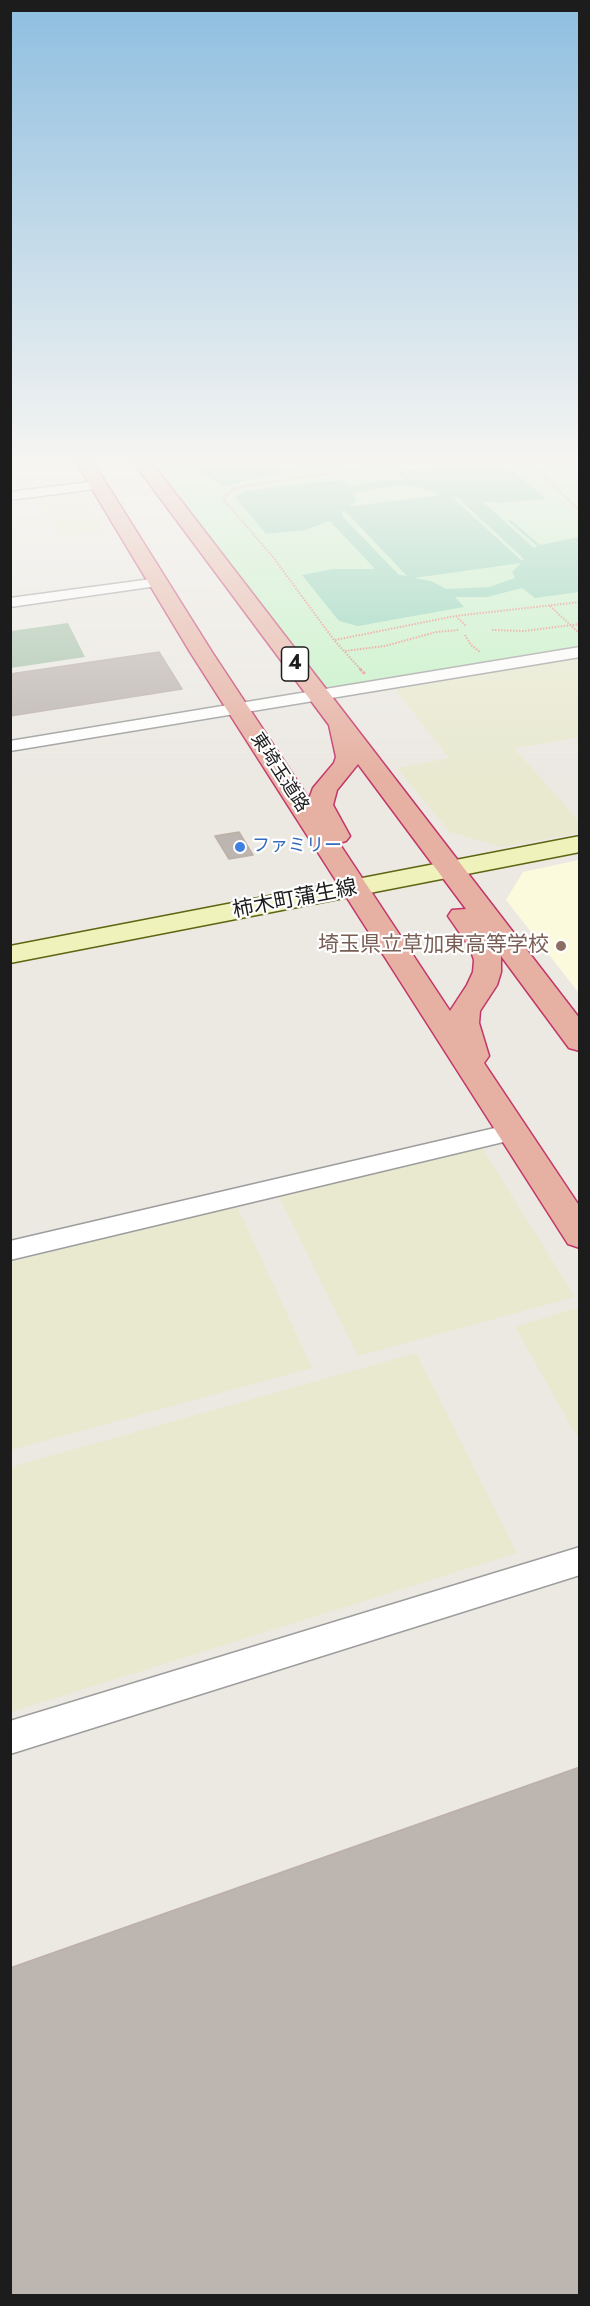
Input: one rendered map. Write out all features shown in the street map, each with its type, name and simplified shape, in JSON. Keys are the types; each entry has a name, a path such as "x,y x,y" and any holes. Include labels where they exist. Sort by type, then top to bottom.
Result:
{"highway":[{"name":"東埼玉道路","path":"150,567 238,709 579,1234"},
{"name":"4","path":"222,567 579,1041"},
{"name":"4","path":"339,724 348,757 346,765 325,788 320,805 322,812 352,859 356,872 354,889"},
{"path":"451,869 446,886 449,899 484,948 488,960 487,972 482,985 465,1011 464,1023 485,1086"}],"main road":[{"name":"柿木町蒲生線","path":"10,955 579,844"}],"street":[{"path":"10,603 159,582"},
{"path":"10,746 579,652"},
{"path":"10,1251 512,1132"},
{"path":"10,1738 579,1561"}],"path":[{"path":"280,567 334,640 364,673 350,680 347,690"},
{"path":"334,640 455,616 579,602"},
{"path":"550,606 579,634"},
{"path":"455,616 466,626"},
{"path":"492,630 524,631 579,624"},
{"path":"344,651 385,646 436,632 458,630"},
{"path":"465,635 471,645 480,652"}],"shaded area":[{"path":"68,623 85,657 11,668 11,631"},
{"path":"578,656 579,741 576,738 514,748 579,821 579,833 501,847 450,832 397,768 449,758 395,690"},
{"name":"埼玉県立草加東高等学校","path":"580,860 579,993 506,900 523,872"},
{"path":"482,1148 575,1297 358,1356 278,1195"},
{"path":"237,1206 312,1368 11,1450 11,1262"},
{"path":"580,1307 579,1440 515,1327"},
{"path":"416,1353 517,1553 11,1712 11,1467"}],"green space":[{"path":"228,567 579,567 579,649 322,691"},
{"path":"373,567 391,567 399,575 407,576 398,567 495,567 414,578 431,581 446,589 489,587 515,578 512,572 517,567 579,567 579,592 535,598 522,588 487,597 455,597 464,607 358,626 339,621 302,575 333,569 375,569"}],"building":[{"path":"159,652 182,689 10,716 10,674"},
{"path":"239,832 253,855 229,859 215,836"},
{"path":"580,1767 580,2296 10,2296 10,1968"}],"place":[{"name":"ファミリー","path":"240,847"},
{"name":"埼玉県立草加東高等学校","path":"561,946"}]}
